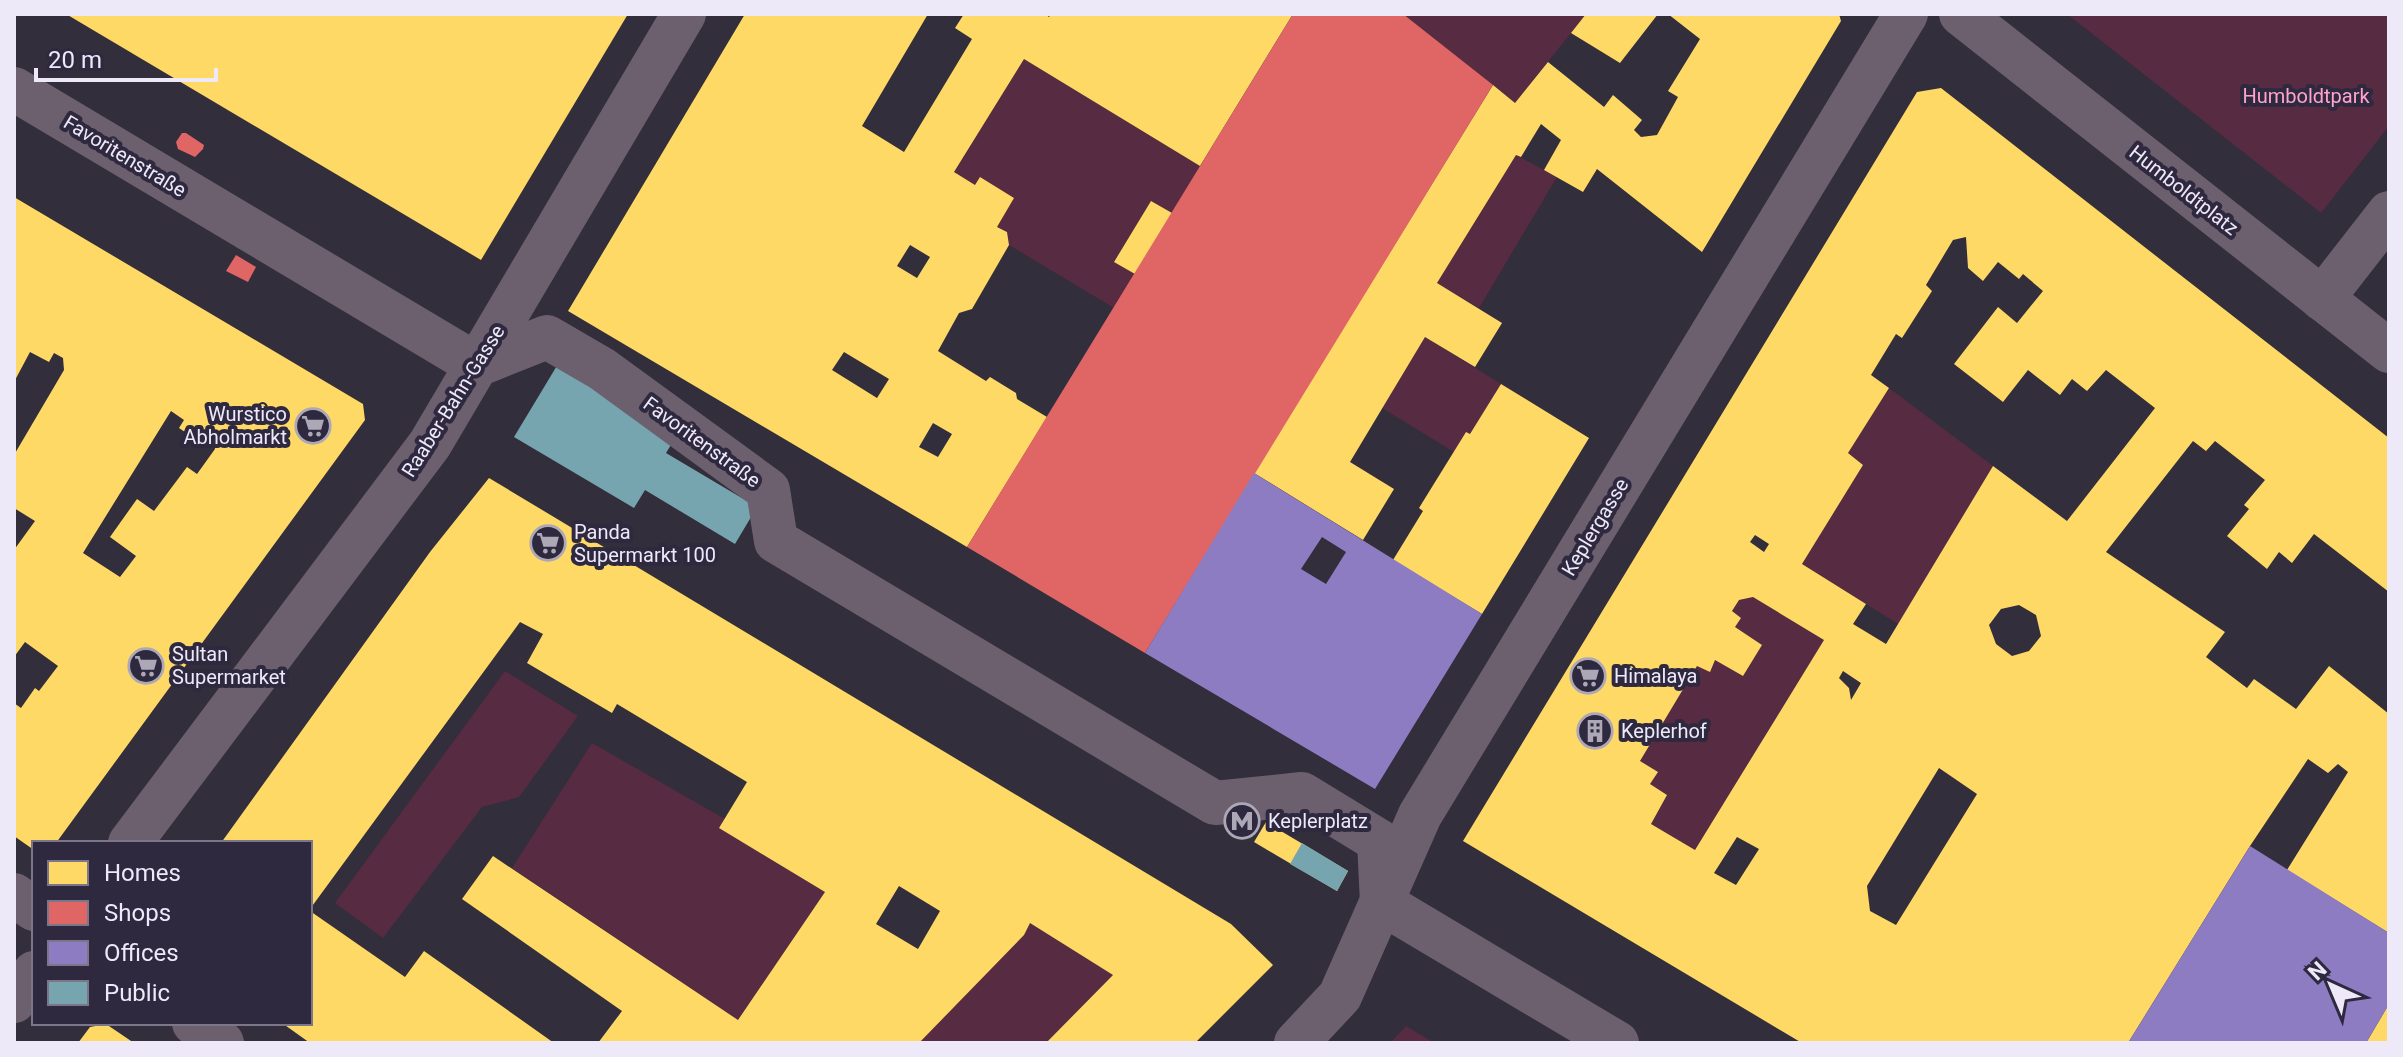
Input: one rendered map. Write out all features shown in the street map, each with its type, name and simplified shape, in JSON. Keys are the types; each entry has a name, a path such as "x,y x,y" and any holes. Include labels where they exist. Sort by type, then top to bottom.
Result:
{"street":[{"name":"Raaber-Bahn-Gasse","path":"132,841 430,444 684,14"},
{"name":"Keplergasse","path":"1296,1043 1340,996 1420,815 1906,14"},
{"name":"Humboldtplatz","path":"1961,14 2389,351"},
{"name":"Favoritenstraße","path":"14,89 477,365 547,337 602,369 768,490 776,541 1215,803 1302,794 1379,841 1382,903"},
{"path":"2322,299 2389,213"},
{"path":"14,895 32,908"},
{"path":"1382,903 1617,1043"},
{"path":"14,1001 32,976"},
{"path":"197,1025 222,1043"}],"green space":[{"path":"1403,14 1586,14 1515,103"},
{"name":"Humboldtpark","path":"2067,14 2389,14 2389,126 2321,213"},
{"path":"1024,59 1200,166 1172,213 1151,201 1114,261 1135,274 1114,308 1009,245 1007,232 997,227 1014,198 981,178 975,185 954,172"},
{"path":"1516,155 1557,177 1479,308 1437,283"},
{"path":"1425,337 1501,384 1470,434 1466,432 1454,452 1382,408"},
{"path":"1889,388 1993,466 1898,624 1802,564 1863,465 1848,453"},
{"path":"1753,597 1824,640 1695,850 1651,824 1667,795 1650,784 1657,772 1640,761 1697,666 1715,660 1743,676 1762,645 1735,627 1740,618 1732,611 1739,600"},
{"path":"505,671 578,716 519,797 482,807 383,938 335,903"},
{"path":"592,743 725,819 719,828 825,892 738,1020 512,868"},
{"path":"1030,923 1113,975 1046,1043 919,1043"},
{"path":"1406,1026 1434,1043 1390,1043"}],"building: Homes":[{"path":"66,14 628,14 481,260"},
{"path":"745,14 928,14 862,126 904,152 972,39 955,28 964,14 1045,14 1049,17 1051,14 1293,14 1200,166 1024,59 954,172 975,185 980,177 1014,198 997,227 1007,232 1009,245 972,309 959,313 938,351 986,381 990,377 1016,393 1017,399 1047,417 967,547 568,311","holes":["910,245 930,257 917,278 897,266","844,352 889,379 877,398 832,370","933,423 952,434 938,457 919,447"]},
{"path":"1586,14 1658,14 1620,63 1571,33"},
{"path":"1668,14 1839,14 1841,21 1702,252 1597,169 1583,192 1544,170 1561,140 1541,124 1521,157 1516,155 1437,283 1502,323 1475,367 1425,337 1350,462 1394,489 1363,540 1254,473 1493,85 1515,103 1548,62 1604,107 1613,95 1642,120 1634,130 1641,137 1657,135 1678,97 1668,91 1700,39"},
{"path":"1941,88 2389,438 2389,592 2314,534 2292,563 2279,552 2267,569 2227,536 2249,509 2244,505 2265,480 2215,441 2206,451 2193,441 2106,552 2225,632 2206,657 2247,688 2254,679 2296,709 2329,666 2389,714 2389,933 2287,870 2348,772 2338,764 2328,773 2308,759 2250,846 2128,1043 1802,1043 1463,841 1917,92","holes":["1966,237 1968,268 1983,281 1998,262 2019,279 2023,274 2043,291 2017,323 1998,307 1954,364 2003,402 2028,370 2060,395 2072,379 2087,391 2106,370 2155,408 2067,521 1993,466 1886,644 1853,624 1866,604 1802,564 1863,465 1848,453 1889,388 1871,375 1896,334 1902,338 1932,291 1926,285 1953,240","1755,535 1769,544 1764,552 1750,542","1753,597 1824,640 1695,850 1651,824 1667,795 1650,784 1658,772 1640,761 1697,666 1710,672 1715,660 1743,676 1762,645 1735,627 1741,618 1732,611 1739,600","2019,605 2036,615 2041,636 2029,651 2012,656 1996,644 1989,625 2001,609","1843,671 1861,683 1851,700 1849,688 1839,678","1939,768 1977,794 1896,925 1870,911 1867,886","1737,837 1759,849 1736,885 1714,873"]},
{"path":"14,197 363,404 365,420 57,841 32,841 32,849 14,836 14,703 21,708 35,688 39,691 58,666 25,642 14,657 14,550 35,521 14,508 14,455 64,370 63,358 54,353 49,362 30,352 14,382","holes":["171,411 184,420 179,428 200,442 206,433 214,437 215,449 197,474 187,467 154,511 137,499 110,537 136,556 120,577 83,553"]},
{"path":"1151,201 1172,213 1135,274 1114,262"},
{"path":"1501,384 1589,438 1482,614 1393,560 1423,511 1419,508 1466,432 1470,434"},
{"path":"489,478 1231,924 1273,965 1195,1043 1046,1043 1113,975 1030,923 1024,935 919,1043 598,1043 622,1011 462,899 493,856 738,1020 825,892 719,828 747,782 617,704 612,713 527,663 543,634 520,622 312,906 312,841 222,841 430,552","holes":["899,886 940,911 918,949 876,924"]},
{"path":"1266,822 1348,871 1337,891 1254,842"},
{"path":"312,912 405,977 424,951 554,1043 310,1043 285,1025 312,1025"},
{"path":"2389,1004 2389,1043 2366,1043"},
{"path":"107,1025 134,1043 78,1043 90,1027"}],"building: Shops":[{"path":"1293,14 1403,14 1493,85 1145,653 967,547"},
{"path":"182,133 204,145 195,157 178,149 176,142"},
{"path":"236,255 256,267 248,282 226,271"}],"building: Offices":[{"path":"1254,473 1482,614 1375,789 1145,653","holes":["1322,537 1346,552 1326,584 1301,569"]},
{"path":"2250,846 2389,933 2389,1004 2366,1043 2128,1043"}],"building: Public":[{"path":"558,364 677,435 666,453 757,507 735,544 645,490 634,508 514,437"},
{"path":"1302,843 1348,871 1337,891 1290,864"}],"place":[{"name":"Wurstico Abholmarkt","path":"313,426"},
{"name":"Panda Supermarkt 100","path":"548,543"},
{"name":"Sultan Supermarket","path":"146,666"},
{"name":"Himalaya","path":"1588,676"},
{"name":"Keplerhof","path":"1595,731"},
{"name":"Keplerplatz","path":"1242,821"}]}
